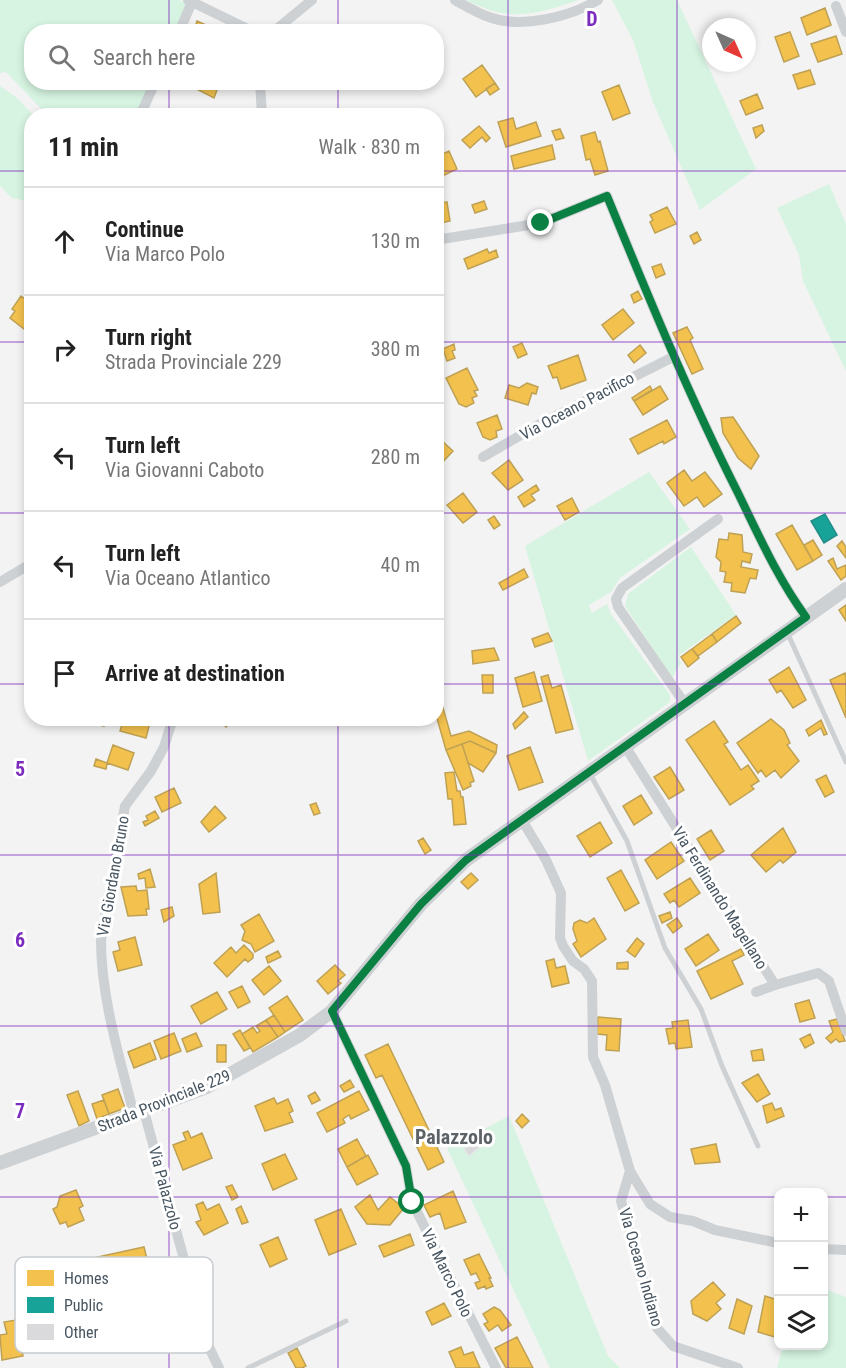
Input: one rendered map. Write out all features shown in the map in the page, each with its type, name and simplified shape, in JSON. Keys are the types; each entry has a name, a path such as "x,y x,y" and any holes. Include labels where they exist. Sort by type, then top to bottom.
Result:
{"street":[{"path":"283,24 312,0"},
{"path":"455,0 489,18 509,21 559,15 598,0"},
{"path":"182,24 190,1 237,24"},
{"path":"836,6 846,32"},
{"path":"144,108 151,90"},
{"path":"260,90 262,108"},
{"path":"444,239 541,223 607,196 673,357 785,588 806,617"},
{"name":"Via Oceano Pacifico","path":"483,457 538,425 673,357"},
{"path":"685,704 618,607 616,599 622,588 718,519"},
{"path":"0,582 24,568"},
{"name":"Strada Provinciale 229","path":"0,1163 139,1113 225,1078 300,1035 332,1011 444,880 466,860 846,589"},
{"name":"Via Giordano Bruno","path":"139,1113 111,1023 100,940 125,806 152,771 170,726"},
{"name":"Via Ferdinando Magellano","path":"625,747 775,985 818,973 824,975 829,981 846,1031"},
{"path":"522,820 546,860 561,893 560,938 563,946 573,961 584,969 592,981 593,1057 605,1085 630,1171 650,1204 670,1217 693,1221 715,1230 774,1242"},
{"path":"756,992 775,985"},
{"name":"Via Marco Polo","path":"332,1011 406,1166 412,1202 496,1368"},
{"name":"Via Palazzolo","path":"139,1113 181,1257"},
{"name":"Via Oceano Indiano","path":"630,1171 621,1201 657,1328 673,1346 738,1368"},
{"path":"828,1249 846,1250"},
{"name":"Via Palazzolo","path":"212,1353 219,1368"}],"lane":[{"path":"787,631 846,762"},
{"path":"589,772 627,841 665,948 701,1009 758,1146"},
{"path":"248,1368 346,1321"}],"green space":[{"path":"0,0 179,0 185,3 185,9 178,24 24,24 24,90 148,90 139,108 40,108 6,72 0,73"},
{"path":"466,0 579,0 535,13 509,14 496,12"},
{"path":"612,0 677,0 702,53 702,72 711,72 756,169 700,210 653,102 633,40"},
{"path":"0,86 26,108 24,108 24,201 12,198 0,186"},
{"path":"829,184 846,224 846,371 803,281 799,255 777,208"},
{"path":"649,472 690,529 620,578 611,592 589,605 592,613 607,604 611,614 670,695 670,702 588,761 525,546"},
{"path":"691,547 736,615 678,656 681,663 672,678 625,606 628,594"},
{"path":"509,1116 608,1356 620,1368 550,1368 447,1148"},
{"path":"828,1290 846,1297 846,1368 777,1368 782,1350 828,1350"}],"building: Homes":[{"path":"825,8 831,25 807,35 801,18"},
{"path":"790,32 799,56 784,62 775,37"},
{"path":"836,36 842,54 818,62 811,44"},
{"path":"482,65 495,83 476,97 463,79"},
{"path":"810,70 815,84 798,89 793,75"},
{"path":"495,83 499,89 490,95 486,89"},
{"path":"619,85 630,113 613,120 602,92"},
{"path":"198,90 217,90 214,98"},
{"path":"757,94 763,108 746,115 740,101"},
{"path":"513,118 516,129 536,122 541,136 506,147 498,122"},
{"path":"762,125 764,131 756,138 753,128"},
{"path":"479,126 490,138 486,142 482,137 470,148 462,140"},
{"path":"560,129 564,138 556,140 552,131"},
{"path":"595,132 598,142 600,141 608,171 595,175 590,159 586,160 581,136"},
{"path":"552,145 555,159 514,169 511,156"},
{"path":"449,151 457,169 444,175 444,153"},
{"path":"484,201 487,209 475,213 472,205"},
{"path":"447,202 450,221 444,222 444,203"},
{"path":"667,207 676,224 655,233 650,222 653,220 650,215"},
{"path":"697,232 701,240 694,244 690,236"},
{"path":"487,249 489,253 496,250 498,257 468,269 464,259"},
{"path":"661,264 665,274 656,278 652,267"},
{"path":"638,291 642,299 634,303 631,295"},
{"path":"21,296 24,298 24,329 10,318 15,311 12,309"},
{"path":"623,309 634,323 613,340 602,325"},
{"path":"687,327 693,338 690,340 703,369 692,374 673,333"},
{"path":"522,343 527,354 518,358 513,347"},
{"path":"454,344 455,350 452,351 455,358 447,361 444,349"},
{"path":"640,345 646,353 634,363 628,355"},
{"path":"578,355 586,380 561,389 557,377 553,378 548,366"},
{"path":"467,368 478,390 474,391 477,396 472,398 474,403 466,407 459,404 446,378"},
{"path":"527,383 538,387 536,394 532,393 528,405 505,398 509,385 519,388"},
{"path":"650,386 652,390 634,401 632,398"},
{"path":"660,386 668,399 643,415 634,401"},
{"path":"497,415 502,429 496,431 497,437 490,440 483,437 477,423"},
{"path":"733,417 759,456 751,469 738,458 723,433 721,418"},
{"path":"667,420 676,437 638,454 630,439"},
{"path":"444,443 453,451 444,461"},
{"path":"509,460 523,480 508,490 492,473"},
{"path":"684,470 692,481 705,472 722,494 704,507 697,497 684,506 667,483"},
{"path":"536,485 539,490 531,495 535,500 524,507 518,497"},
{"path":"463,493 477,512 463,523 447,505"},
{"path":"572,498 579,512 565,520 557,506"},
{"path":"494,516 500,525 494,529 488,520"},
{"path":"792,525 813,561 797,570 776,534"},
{"path":"729,533 742,535 743,552 752,554 750,563 742,561 741,567 758,570 756,579 750,578 745,593 731,591 732,583 724,582 726,572 720,571 721,562 716,557 719,539 728,540"},
{"path":"813,540 822,555 813,561 804,545"},
{"path":"842,541 846,547 846,558 837,546"},
{"path":"833,558 837,569 846,565 846,576 841,580 828,561"},
{"path":"524,569 528,577 503,590 499,583"},
{"path":"846,605 846,621 839,610"},
{"path":"736,616 741,623 717,642 712,634"},
{"path":"548,633 552,641 535,647 532,639"},
{"path":"712,634 717,642 698,656 692,649"},
{"path":"494,648 499,660 473,664 472,651"},
{"path":"692,649 699,658 688,667 681,657"},
{"path":"789,667 806,700 793,708 781,690 777,693 769,680"},
{"path":"534,672 542,701 523,707 515,678"},
{"path":"845,673 846,677 846,718 830,680"},
{"path":"482,675 493,675 493,693 483,693"},
{"path":"548,675 552,688 561,685 573,729 556,733 541,677"},
{"path":"444,711 451,736 469,731 497,745 496,753 470,741 446,750 439,726 444,726"},
{"path":"524,712 528,717 515,729 513,724"},
{"path":"771,719 784,730 790,743 787,745 799,761 781,778 775,770 766,777 761,770 758,773 737,743"},
{"path":"821,720 827,734 824,735 821,728 809,736 806,730"},
{"path":"714,721 728,742 724,744 741,770 748,765 759,781 751,786 754,789 730,805 686,740"},
{"path":"122,726 149,726 146,738 120,731"},
{"path":"470,741 496,753 483,772 468,763 462,744"},
{"path":"462,744 474,781 470,783 471,786 463,790 446,750"},
{"path":"113,745 134,753 128,770 107,763"},
{"path":"530,747 543,782 519,790 507,756"},
{"path":"96,759 107,763 106,769 94,766"},
{"path":"670,767 684,790 669,799 654,777"},
{"path":"454,772 457,791 460,791 463,797 466,824 454,825 452,799 448,799 445,773"},
{"path":"826,775 834,792 825,797 816,780"},
{"path":"174,788 181,803 162,812 155,797"},
{"path":"641,795 652,813 634,825 623,806"},
{"path":"316,803 320,813 314,815 310,805"},
{"path":"215,806 226,818 209,832 201,822"},
{"path":"155,811 159,818 145,826 143,822 148,820 146,816"},
{"path":"600,822 612,843 590,857 577,836"},
{"path":"783,828 796,852 783,863 780,860 766,872 751,855"},
{"path":"711,830 724,851 710,860 697,839"},
{"path":"423,838 431,850 425,854 418,841"},
{"path":"671,842 684,861 657,879 645,860"},
{"path":"150,869 155,887 146,888 145,878 139,879 138,874"},
{"path":"621,870 639,903 625,911 607,878"},
{"path":"216,873 220,912 203,914 199,884"},
{"path":"471,873 478,880 468,889 461,882"},
{"path":"690,878 700,893 679,907 674,900 670,903 664,894"},
{"path":"136,886 137,891 147,890 149,909 146,909 147,915 128,916 121,887"},
{"path":"172,907 174,916 164,922 161,910"},
{"path":"670,912 672,918 662,923 659,916"},
{"path":"259,914 274,941 255,952 251,944 242,940 245,931 241,925"},
{"path":"594,918 606,939 581,957 573,944 577,941 573,929 574,923 580,920 587,923"},
{"path":"677,918 682,926 673,933 667,925"},
{"path":"708,934 719,950 696,966 685,949"},
{"path":"135,937 142,965 118,971 113,952 120,950 118,942"},
{"path":"637,938 644,944 635,957 627,951"},
{"path":"244,945 253,954 253,958 248,962 245,959 227,977 214,963 231,947 236,953"},
{"path":"741,949 744,955 732,961 743,984 711,999 697,971"},
{"path":"278,951 281,957 268,963 266,957"},
{"path":"554,959 556,968 565,966 569,983 552,987 546,961"},
{"path":"628,962 628,969 617,969 617,963"},
{"path":"335,965 345,975 338,981 341,983 328,994 317,981"},
{"path":"269,966 281,981 264,995 252,980"},
{"path":"242,986 250,1002 238,1008 229,992"},
{"path":"217,992 227,1009 201,1024 191,1006"},
{"path":"287,996 303,1020 285,1032 269,1008"},
{"path":"809,1000 815,1018 800,1022 795,1004"},
{"path":"274,1015 285,1032 278,1037 266,1020"},
{"path":"598,1017 621,1019 619,1051 606,1050 607,1035 597,1034"},
{"path":"837,1019 845,1041 839,1042 836,1039 831,1043 826,1038 833,1032 829,1021"},
{"path":"266,1020 278,1037 253,1052 242,1034 253,1027 257,1033 260,1031 256,1026"},
{"path":"688,1020 692,1047 676,1049 675,1043 669,1044 666,1029 673,1028 672,1022"},
{"path":"240,1030 250,1048 244,1051 233,1034"},
{"path":"174,1033 181,1051 161,1059 154,1041"},
{"path":"196,1033 202,1046 187,1052 182,1039"},
{"path":"810,1034 814,1043 805,1048 800,1039"},
{"path":"150,1043 156,1059 134,1068 128,1052"},
{"path":"388,1044 444,1162 428,1170 382,1075 376,1078 365,1055"},
{"path":"217,1045 226,1045 226,1062 217,1062"},
{"path":"762,1049 764,1060 753,1061 751,1051"},
{"path":"758,1074 770,1094 757,1102 742,1083"},
{"path":"350,1080 354,1087 344,1092 340,1086"},
{"path":"118,1089 125,1108 109,1114 102,1095"},
{"path":"78,1091 89,1121 79,1126 67,1095"},
{"path":"359,1091 369,1110 351,1119 349,1115 343,1119 345,1123 327,1132 317,1113"},
{"path":"315,1092 320,1100 312,1104 308,1096"},
{"path":"274,1098 277,1104 288,1099 293,1111 289,1113 293,1122 265,1131 255,1106"},
{"path":"104,1100 109,1114 97,1119 92,1104"},
{"path":"772,1103 775,1110 781,1108 784,1116 767,1123 763,1106"},
{"path":"522,1114 529,1121 522,1128 516,1121"},
{"path":"188,1131 191,1138 202,1133 212,1158 183,1170 173,1145 186,1140 183,1133"},
{"path":"357,1139 366,1156 347,1167 338,1149"},
{"path":"716,1144 720,1162 695,1164 691,1149"},
{"path":"285,1154 297,1179 273,1190 262,1164"},
{"path":"368,1155 378,1174 357,1185 347,1167"},
{"path":"232,1185 238,1197 232,1200 226,1187"},
{"path":"76,1190 83,1206 79,1208 84,1220 68,1227 66,1222 60,1224 53,1209 57,1207 60,1196"},
{"path":"453,1191 466,1222 445,1229 440,1213 430,1217 424,1205"},
{"path":"370,1195 378,1210 390,1197 404,1208 390,1225 367,1224 355,1207"},
{"path":"203,1202 207,1210 219,1204 228,1223 204,1235 196,1222 201,1220 196,1205"},
{"path":"241,1206 248,1222 242,1224 236,1209"},
{"path":"341,1209 356,1244 329,1255 315,1220"},
{"path":"410,1234 414,1245 384,1257 379,1246"},
{"path":"278,1237 287,1259 270,1267 260,1245"},
{"path":"144,1247 146,1257 98,1257"},
{"path":"479,1254 493,1286 486,1289 485,1286 478,1289 475,1283 480,1281 476,1273 471,1275 464,1260"},
{"path":"713,1282 725,1295 716,1303 721,1309 707,1321 693,1314 691,1301"},
{"path":"765,1296 774,1299 774,1337 758,1332"},
{"path":"737,1299 752,1306 744,1334 729,1328"},
{"path":"444,1303 451,1316 432,1325 426,1312"},
{"path":"494,1307 500,1310 511,1325 502,1331 498,1325 489,1331 484,1324 488,1322 483,1314"},
{"path":"15,1320 15,1353 22,1353 23,1356 2,1360 0,1335 7,1334 4,1322"},
{"path":"517,1337 533,1368 506,1368 495,1348"},
{"path":"461,1347 464,1355 473,1352 480,1368 456,1368 449,1352"},
{"path":"297,1348 306,1366 302,1368 296,1368 288,1353"}],"building: Public":[{"path":"825,514 837,535 824,543 811,521"}],"building: Other":[{"path":"477,1140 481,1146 469,1156 464,1149"}],"district":[{"name":"Palazzolo","path":"454,1137"}],"route":[{"path":"412,1202 406,1166 332,1011 421,904 466,860 806,617 785,588 718,453 673,357 607,196 541,223"}]}
